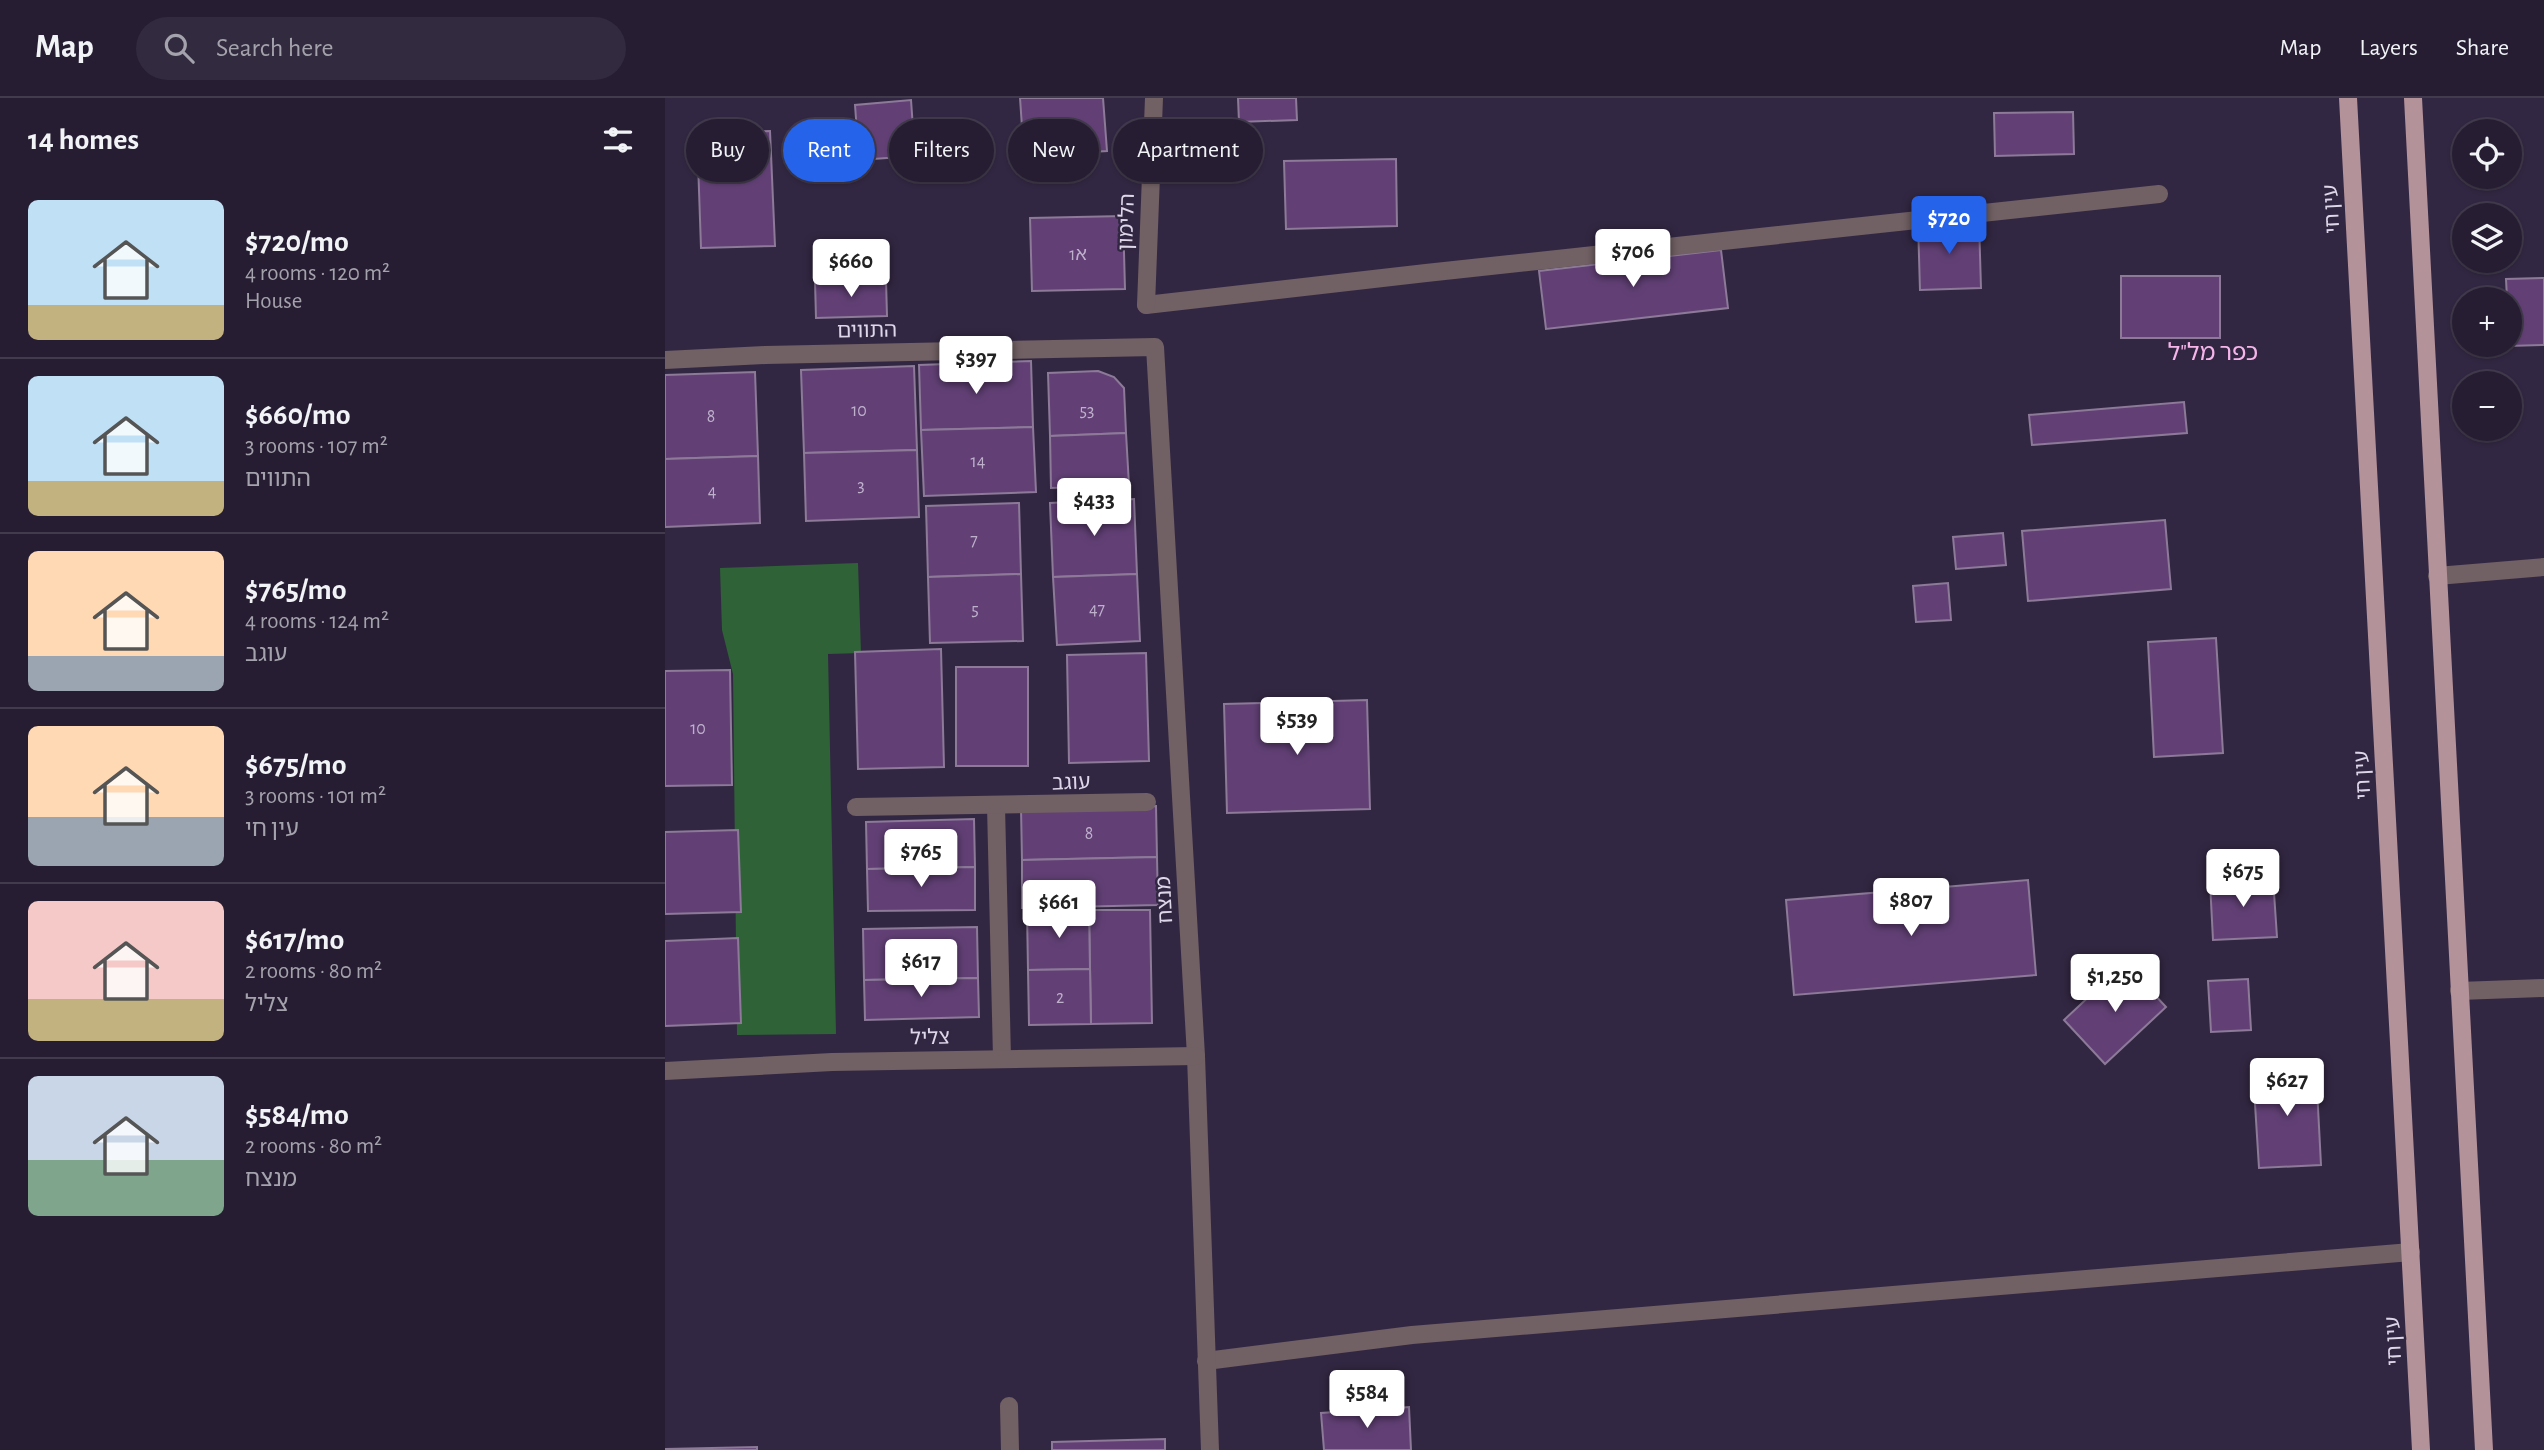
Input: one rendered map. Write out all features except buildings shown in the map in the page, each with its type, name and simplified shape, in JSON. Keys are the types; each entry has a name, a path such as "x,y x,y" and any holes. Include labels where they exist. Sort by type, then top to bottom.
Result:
{"main road":[{"name":"עין חי","path":"2348,98 2421,1450"},
{"path":"2413,98 2484,1450"}],"street":[{"name":"הלימון","path":"1154,98 1146,305 2159,194"},
{"name":"התווים","path":"665,360 765,355 1155,347"},
{"name":"מנצח","path":"1155,347 1196,1056 1210,1450"},
{"path":"2437,576 2544,568"},
{"name":"עוגב","path":"856,807 1147,802"},
{"path":"996,806 1002,1058"},
{"path":"2459,991 2544,988"},
{"name":"צליל","path":"665,1071 832,1062 1196,1056"},
{"path":"1206,1361 1412,1335 2411,1252"},
{"path":"1009,1406 1010,1450"}],"green space":[{"path":"858,563 861,653 828,654 836,1034 737,1035 733,674 722,630 720,568"}],"district":[{"name":"כפר מל\"ל","path":"2213,352"}]}
